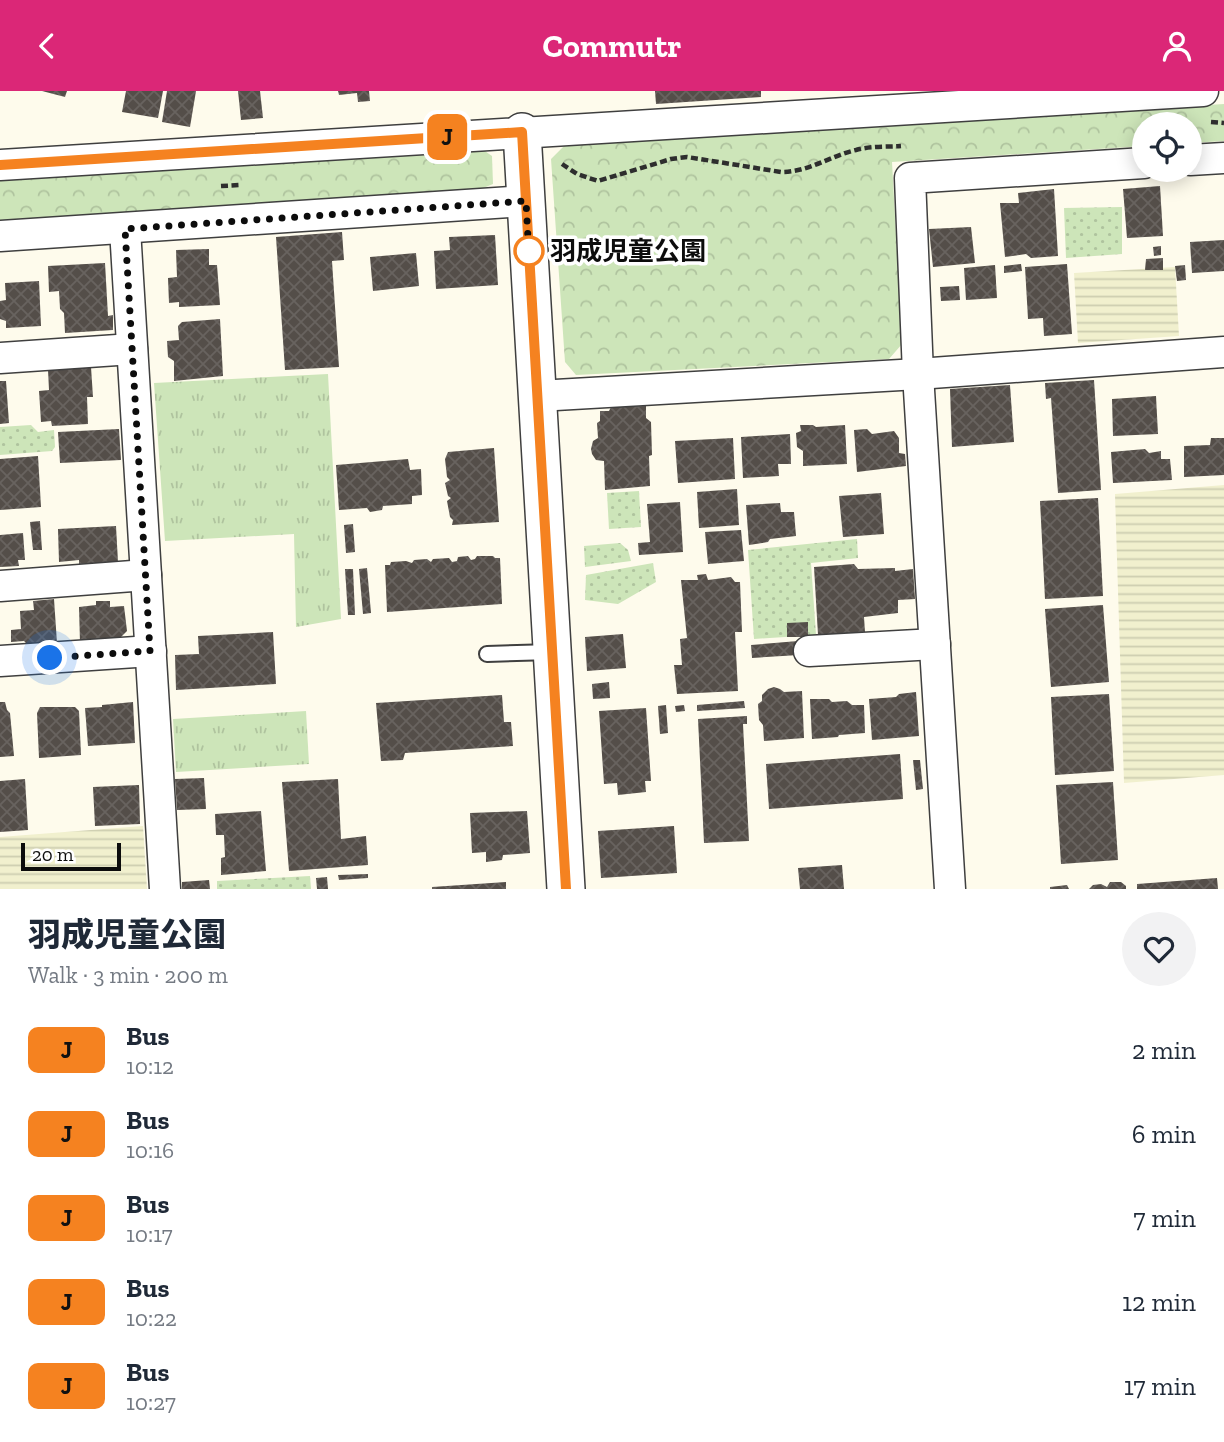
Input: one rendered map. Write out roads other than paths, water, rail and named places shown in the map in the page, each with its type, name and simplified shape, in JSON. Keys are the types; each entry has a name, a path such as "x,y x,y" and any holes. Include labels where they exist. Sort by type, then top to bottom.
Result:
{"street":[{"path":"0,165 1203,91"},
{"path":"522,132 566,889"},
{"path":"1202,159 1224,158"},
{"path":"950,889 918,374 910,178 1132,164"},
{"path":"0,236 526,201"},
{"path":"125,229 165,889"},
{"path":"0,358 132,349"},
{"path":"538,396 918,374 1224,352"},
{"path":"0,586 146,575"},
{"path":"809,651 935,644"},
{"path":"0,661 150,651"}],"lane":[{"path":"487,654 553,652"}],"place":[{"name":"羽成児童公園","path":"529,251"}]}
